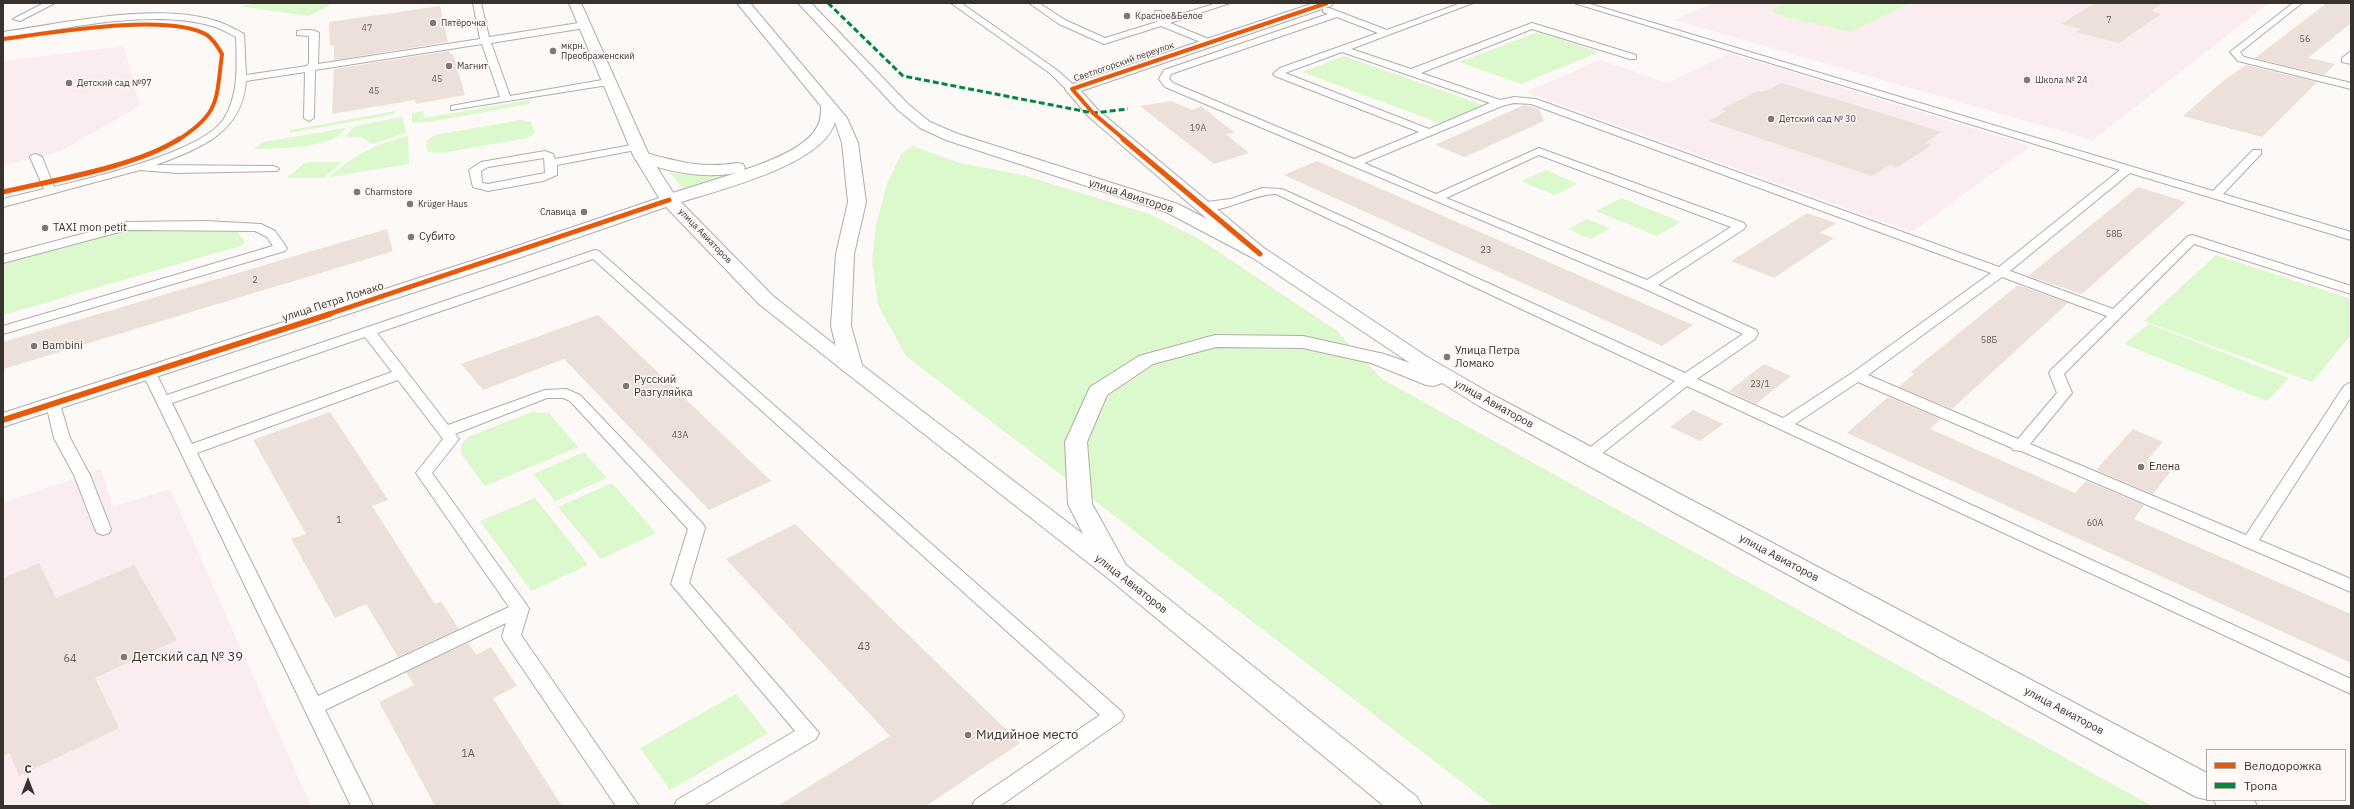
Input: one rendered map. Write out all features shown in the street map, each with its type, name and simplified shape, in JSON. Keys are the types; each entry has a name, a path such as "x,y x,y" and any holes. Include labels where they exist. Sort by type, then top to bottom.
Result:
{"main road":[{"name":"улица Авиаторов","path":"575,3 608,82 640,152 669,200 766,300 1118,573 1406,806"},
{"path":"744,3 842,121 850,143 857,202 845,254 841,326 852,368"},
{"name":"улица Авиаторов","path":"804,3 903,106 924,125 952,137 1172,208 1260,254 1422,362 1487,401 2206,787"},
{"name":"Светлогорский переулок","path":"1260,254 1093,113 1072,89 1208,42 1327,8"},
{"path":"640,152 670,167 690,171 734,168 792,154 808,147 823,131 829,104"},
{"name":"улица Петра Ломако","path":"3,420 503,257 769,166 792,154"},
{"path":"1118,573 1080,504 1076,442 1098,392 1146,360 1215,341 1303,342 1376,358 1487,401"},
{"path":"2232,801 2241,806"}],"lane":[{"path":"18,19 51,3"},
{"path":"477,3 485,40 506,99"},
{"path":"955,3 1048,68 1072,89"},
{"path":"1033,3 1062,22 1104,41 1226,3"},
{"path":"1428,132 1278,74 1385,32 1469,3"},
{"path":"1578,3 2351,236"},
{"path":"2298,3 2235,52 2241,59 2348,85 2351,75"},
{"path":"1613,14 1626,7"},
{"path":"1385,32 1327,8 1167,72 1164,79 1169,85 1436,198 1648,285 1751,333 1750,336 1685,380 1589,456"},
{"path":"1158,13 1162,23 1208,42"},
{"path":"3,35 113,21 167,18 199,20 216,24 241,36 241,79 234,110 223,126 198,143 137,167 3,203"},
{"path":"241,79 485,40 585,26"},
{"path":"1411,73 1532,26 1633,57"},
{"path":"300,33 314,34 314,63 310,68 309,118"},
{"path":"1343,49 1499,103"},
{"path":"2351,54 2345,60 2351,62"},
{"path":"455,108 608,82"},
{"path":"1355,163 1499,103 1514,100 1532,101 2002,271 2115,314"},
{"path":"1436,198 1539,150 1740,226 1648,285"},
{"path":"551,164 640,152"},
{"path":"2215,195 2257,152"},
{"path":"545,154 549,156 551,164 551,175 543,178 488,188 477,185 475,170 485,164 545,154"},
{"path":"36,157 50,191"},
{"path":"137,167 177,170 273,169"},
{"path":"1784,424 1856,376 2002,271 2128,169"},
{"path":"1202,206 1233,202 1262,191 1278,191 2351,687"},
{"path":"3,259 127,226 205,225 257,227 271,234 281,248 3,330"},
{"path":"2019,447 2065,393 2056,373 2192,239 2351,290"},
{"path":"163,401 595,254 1114,716 983,806"},
{"path":"368,331 451,439 424,473 520,608"},
{"path":"149,372 362,806"},
{"path":"188,451 401,374"},
{"path":"1856,376 2019,447 2351,586"},
{"path":"2249,543 2351,386"},
{"path":"445,432 545,394 566,393 575,398 697,528 680,584 809,733 686,806"},
{"path":"53,404 62,438 82,475 103,529"},
{"path":"313,707 520,608"},
{"path":"520,608 511,636 628,806"}],"shaded area":[{"name":"Школа № 24","path":"1714,3 2269,3 2093,140 1674,20"},
{"name":"Детский сад №97","path":"124,46 140,106 59,152 3,165 3,61"},
{"name":"Детский сад № 30","path":"1730,53 2030,146 1912,232 1526,92 1600,60 1668,83"},
{"name":"Детский сад № 39","path":"101,469 113,507 170,489 311,806 3,806 3,503"}],"green space":[{"path":"259,3 333,3 308,16 240,6"},
{"path":"1786,3 1910,3 1850,32 1776,14 1772,10"},
{"path":"1538,32 1599,52 1521,84 1459,62"},
{"path":"1344,56 1483,105 1442,124 1302,72"},
{"path":"529,100 530,104 422,123 412,122 412,113 423,111 424,118"},
{"path":"395,111 395,114 290,133 290,130"},
{"path":"402,117 406,133 372,144 361,137 345,137 355,126"},
{"path":"520,120 531,122 535,133 527,138 441,153 428,152 426,141 435,135"},
{"path":"345,128 340,135 331,140 318,143 289,148 254,149 263,142"},
{"path":"408,136 409,164 329,177 347,162 366,151 386,142"},
{"path":"912,146 960,163 1023,175 1149,214 1198,238 1336,330 1382,379 2152,806 1493,806 906,356 878,305 872,261 876,225 887,184 901,154"},
{"path":"306,162 342,162 324,178 287,178"},
{"path":"751,169 683,189 669,172 700,175 721,174"},
{"path":"1546,170 1578,184 1554,195 1521,181"},
{"path":"1621,198 1681,222 1657,236 1596,211"},
{"path":"1587,219 1610,228 1590,239 1568,229"},
{"path":"119,231 238,232 245,243 240,246 3,315 3,264"},
{"path":"2216,255 2351,299 2351,335 2312,382 2144,321"},
{"path":"2149,324 2289,378 2267,401 2124,344"},
{"path":"531,412 549,413 578,447 485,486 461,454 461,445 468,437"},
{"path":"584,452 607,478 555,501 533,474"},
{"path":"612,483 656,533 601,559 558,507"},
{"path":"535,498 588,565 531,591 480,521"},
{"path":"736,694 768,733 670,790 640,748"}],"building":[{"path":"2095,3 2163,3 2151,11 2161,14 2119,43 2076,32 2081,29 2061,24"},
{"path":"2327,3 2351,3 2351,23 2308,58 2335,64 2324,75 2255,58"},
{"path":"440,6 448,42 334,60 334,45 330,46 329,22"},
{"path":"449,51 450,54 453,54 465,95 416,104 415,100 332,114 334,69"},
{"path":"2246,65 2317,82 2262,137 2183,116 2222,82"},
{"path":"1781,83 1941,132 1925,143 1932,145 1898,167 1890,165 1872,176 1708,121 1727,111 1722,109 1758,91 1763,92"},
{"path":"1171,101 1192,110 1201,106 1235,133 1226,134 1249,153 1214,164 1140,106"},
{"path":"1524,105 1539,109 1544,121 1465,157 1435,145"},
{"path":"1317,161 1693,325 1662,346 1284,175"},
{"path":"2138,187 2186,202 2082,294 2028,276"},
{"path":"1807,213 1836,223 1820,233 1834,238 1774,278 1731,261"},
{"path":"387,229 393,251 3,369 3,342"},
{"path":"2018,285 2068,303 1952,409 1899,387 1914,374 1911,372"},
{"path":"598,315 771,481 709,510 564,359 483,390 461,364"},
{"path":"1764,364 1791,376 1756,404 1729,391"},
{"path":"1888,397 1941,419 1930,429 2075,493 2086,481 2144,505 2134,519 2351,614 2351,663 1847,433"},
{"path":"1693,410 1723,424 1700,441 1670,427"},
{"path":"330,412 388,500 372,506 435,604 441,601 459,629 398,657 366,604 335,618 291,539 306,534 253,440"},
{"path":"2133,429 2163,442 2147,460 2170,472 2153,494 2096,470"},
{"path":"795,524 1020,743 926,806 778,806 890,736 726,559"},
{"path":"39,563 56,598 134,565 177,640 95,678 119,728 19,776 10,753 3,756 3,578"},
{"path":"468,643 476,655 491,647 517,686 493,698 562,806 435,806 379,702 414,685 406,672"}],"marked path":[{"path":"828,3 903,76 1093,113 1128,109"}],"cycle path":[{"path":"1260,254 1093,113 1072,89 1327,3"},
{"path":"3,39 75,29 132,25 159,25 183,28 202,33 216,44 222,54 217,92 212,111 198,127 176,141 116,164 3,192"},
{"path":"3,420 503,257 669,200"}],"place":[{"name":"Красное&Белое","path":"1127,16"},
{"name":"Пятёрочка","path":"433,23"},
{"name":"мкрн. Преображенский","path":"553,51"},
{"name":"Магнит","path":"449,66"},
{"name":"Школа № 24","path":"2027,80"},
{"name":"Детский сад №97","path":"69,83"},
{"name":"Детский сад № 30","path":"1771,119"},
{"name":"Charmstore","path":"357,192"},
{"name":"Krüger Haus","path":"410,204"},
{"name":"Славица","path":"584,212"},
{"name":"TAXI mon petit","path":"45,228"},
{"name":"Субито","path":"411,237"},
{"name":"Bambini","path":"34,346"},
{"name":"Улица Петра Ломако","path":"1447,357"},
{"name":"Русский Разгуляйка","path":"626,386"},
{"name":"Елена","path":"2141,467"},
{"name":"Детский сад № 39","path":"124,657"},
{"name":"Мидийное место","path":"968,735"}]}
